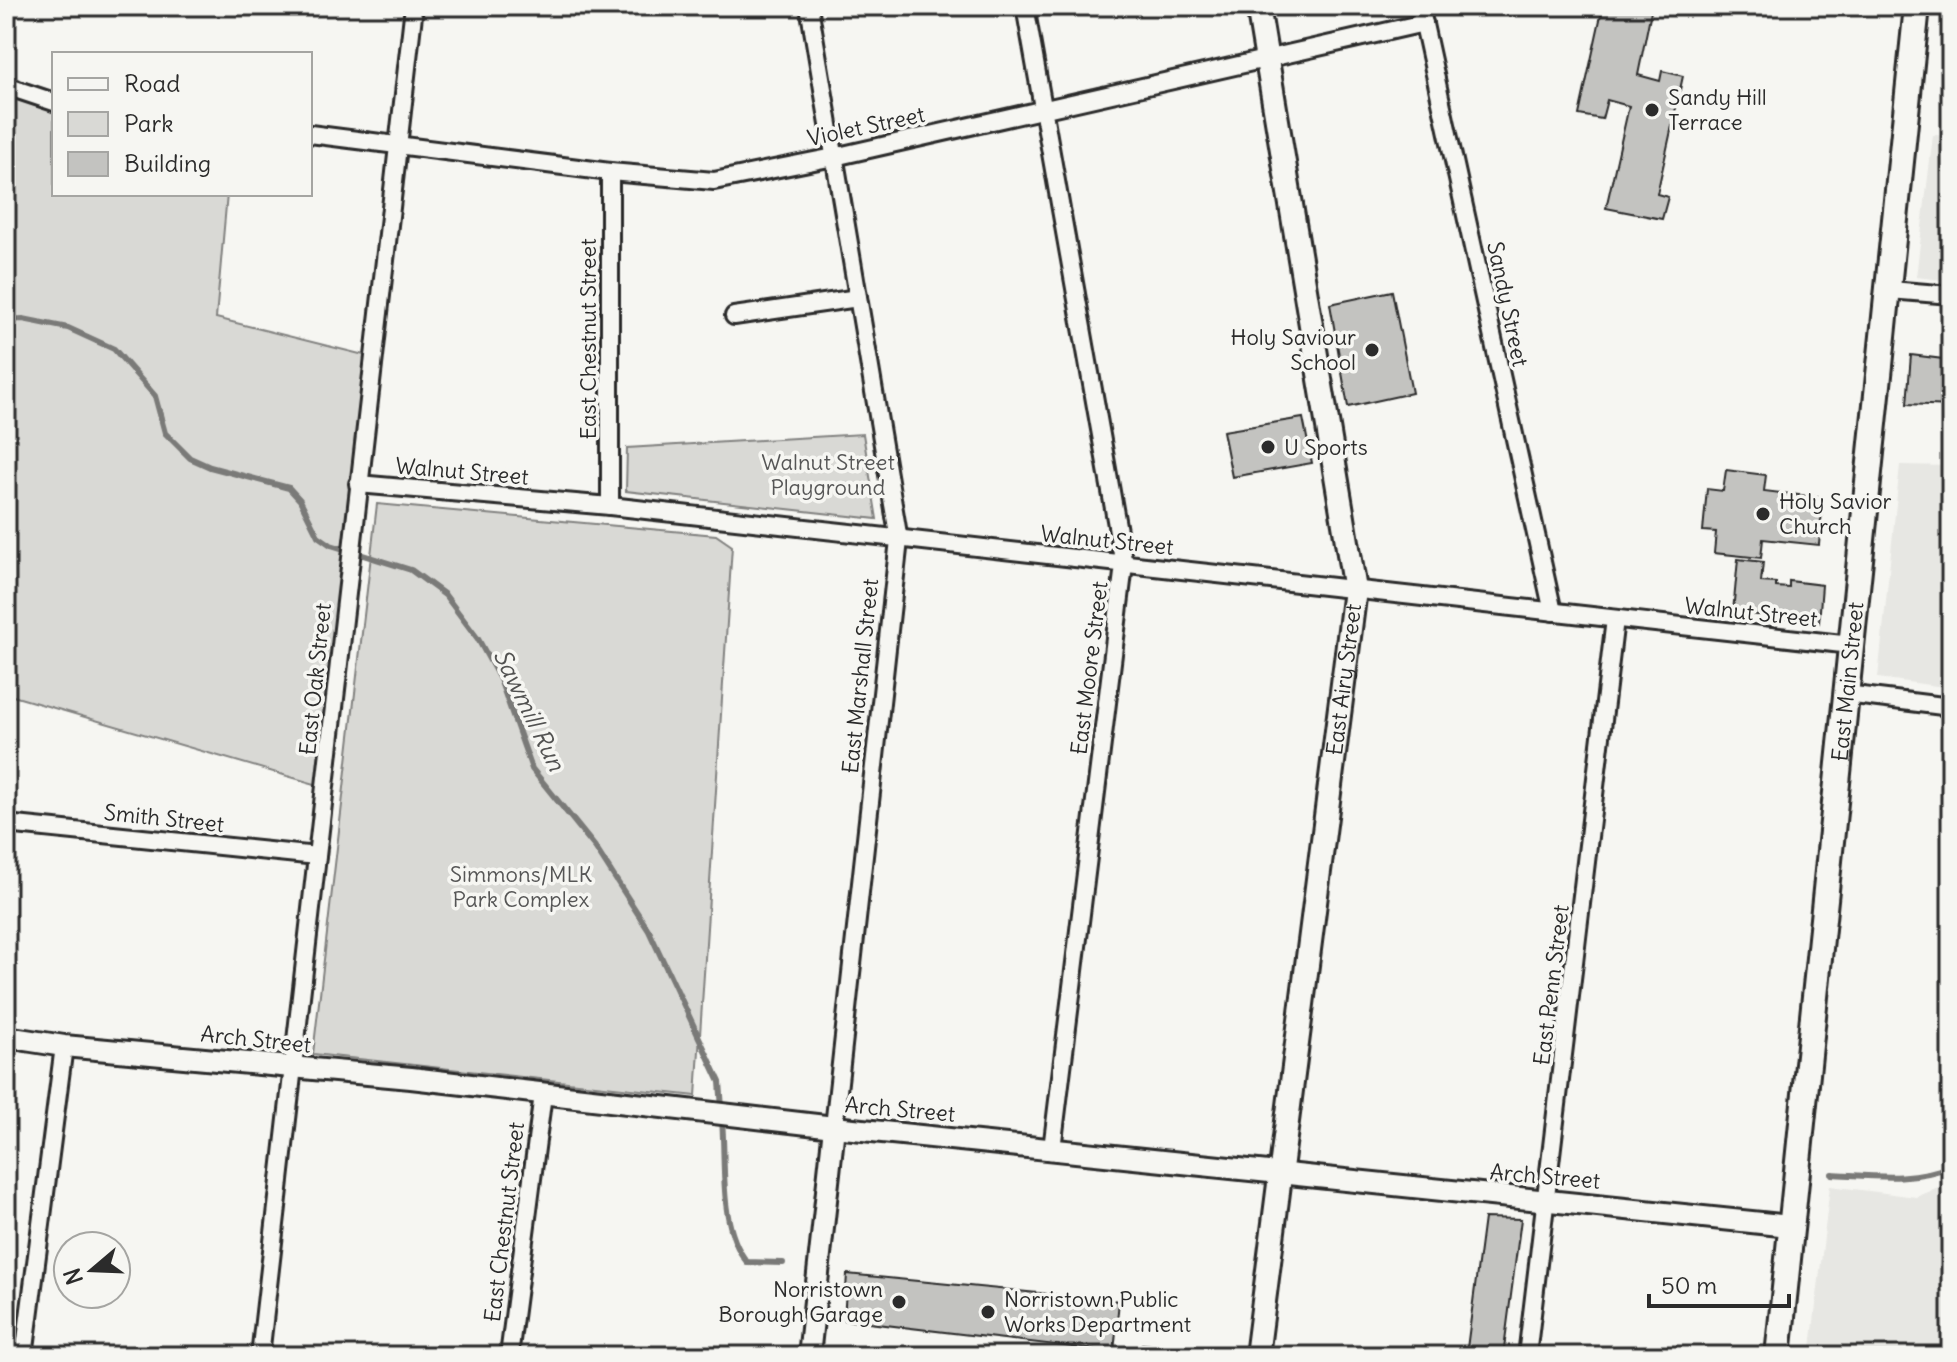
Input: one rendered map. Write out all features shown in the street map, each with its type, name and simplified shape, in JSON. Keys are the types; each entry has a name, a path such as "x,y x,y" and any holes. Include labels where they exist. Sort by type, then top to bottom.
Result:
{"main road":[{"name":"East Airy Street","path":"1257,1356 1355,590 1258,6"},
{"name":"East Main Street","path":"1778,1356 1917,6"}],"street":[{"name":"East Oak Street","path":"260,1356 414,6"},
{"name":"East Marshall Street","path":"809,6 899,540 809,1356"},
{"name":"East Moore Street","path":"1025,6 1124,565 1052,1149"},
{"name":"Violet Street","path":"312,134 610,172 714,181 834,157 1268,57 1422,14"},
{"name":"Sandy Street","path":"1422,14 1553,612"},
{"path":"6,86 52,101"},
{"name":"East Chestnut Street","path":"610,172 610,506"},
{"path":"1890,290 1951,295"},
{"path":"734,316 858,298"},
{"name":"Walnut Street","path":"358,484 610,506 1851,645"},
{"name":"East Penn Street","path":"1527,1356 1615,619"},
{"path":"1846,694 1951,707"},
{"name":"Smith Street","path":"6,824 317,856"},
{"name":"Arch Street","path":"6,1037 64,1046 293,1067 834,1127 1790,1226"},
{"path":"24,1356 64,1046"},
{"name":"East Chestnut Street","path":"509,1356 543,1094"}],"shaded area":[{"path":"1933,135 1951,136 1951,281 1916,277"},
{"path":"1900,465 1951,466 1951,688 1878,678"},
{"path":"1951,1183 1951,1356 1810,1356 1830,1186 1916,1197"}],"green space":[{"path":"6,82 52,93 52,196 227,196 216,318 372,357 325,787 6,694"},
{"name":"Walnut Street Playground","path":"863,434 877,519 626,491 627,448"},
{"name":"Simmons/MLK Park Complex","path":"377,504 716,535 732,546 696,1096 313,1054"}],"building":[{"name":"Sandy Hill Terrace","path":"1603,6 1652,6 1638,75 1660,81 1662,71 1683,76 1657,194 1668,197 1662,219 1606,208 1629,106 1607,100 1602,119 1579,115"},
{"path":"1392,291 1412,393 1348,407 1330,304"},
{"path":"1911,355 1951,360 1951,406 1907,404"},
{"name":"U Sports","path":"1303,418 1312,463 1232,477 1223,431"},
{"name":"Holy Savior Church","path":"1726,470 1766,475 1764,491 1823,498 1819,545 1763,539 1761,558 1714,553 1716,532 1703,531 1707,489 1723,491"},
{"path":"1738,559 1763,562 1761,582 1776,583 1776,587 1789,588 1789,581 1822,585 1819,623 1733,612"},
{"path":"1484,1218 1521,1219 1503,1356 1466,1356"},
{"path":"847,1274 1119,1301 1114,1352 844,1320"},
{"path":"1142,1344 1198,1350 1197,1356 1141,1356"}],"waterway":[{"name":"Sawmill Run","path":"6,320 23,319 68,328 114,349 155,396 165,433 190,458 210,467 289,488 300,500 318,536 331,545 411,570 445,595 478,639 500,679 532,769 595,847 649,931 720,1082 722,1108"},
{"name":"Sawmill Run","path":"722,1120 725,1194 731,1231 747,1262 783,1263"},
{"name":"Sawmill Run","path":"1832,1174 1907,1176 1951,1166"}],"place":[{"name":"Sandy Hill Terrace","path":"1652,110"},
{"name":"Holy Saviour School","path":"1372,350"},
{"name":"U Sports","path":"1268,447"},
{"name":"Holy Savior Church","path":"1763,514"},
{"name":"Norristown Borough Garage","path":"899,1302"},
{"name":"Norristown Public Works Department","path":"988,1312"}]}
